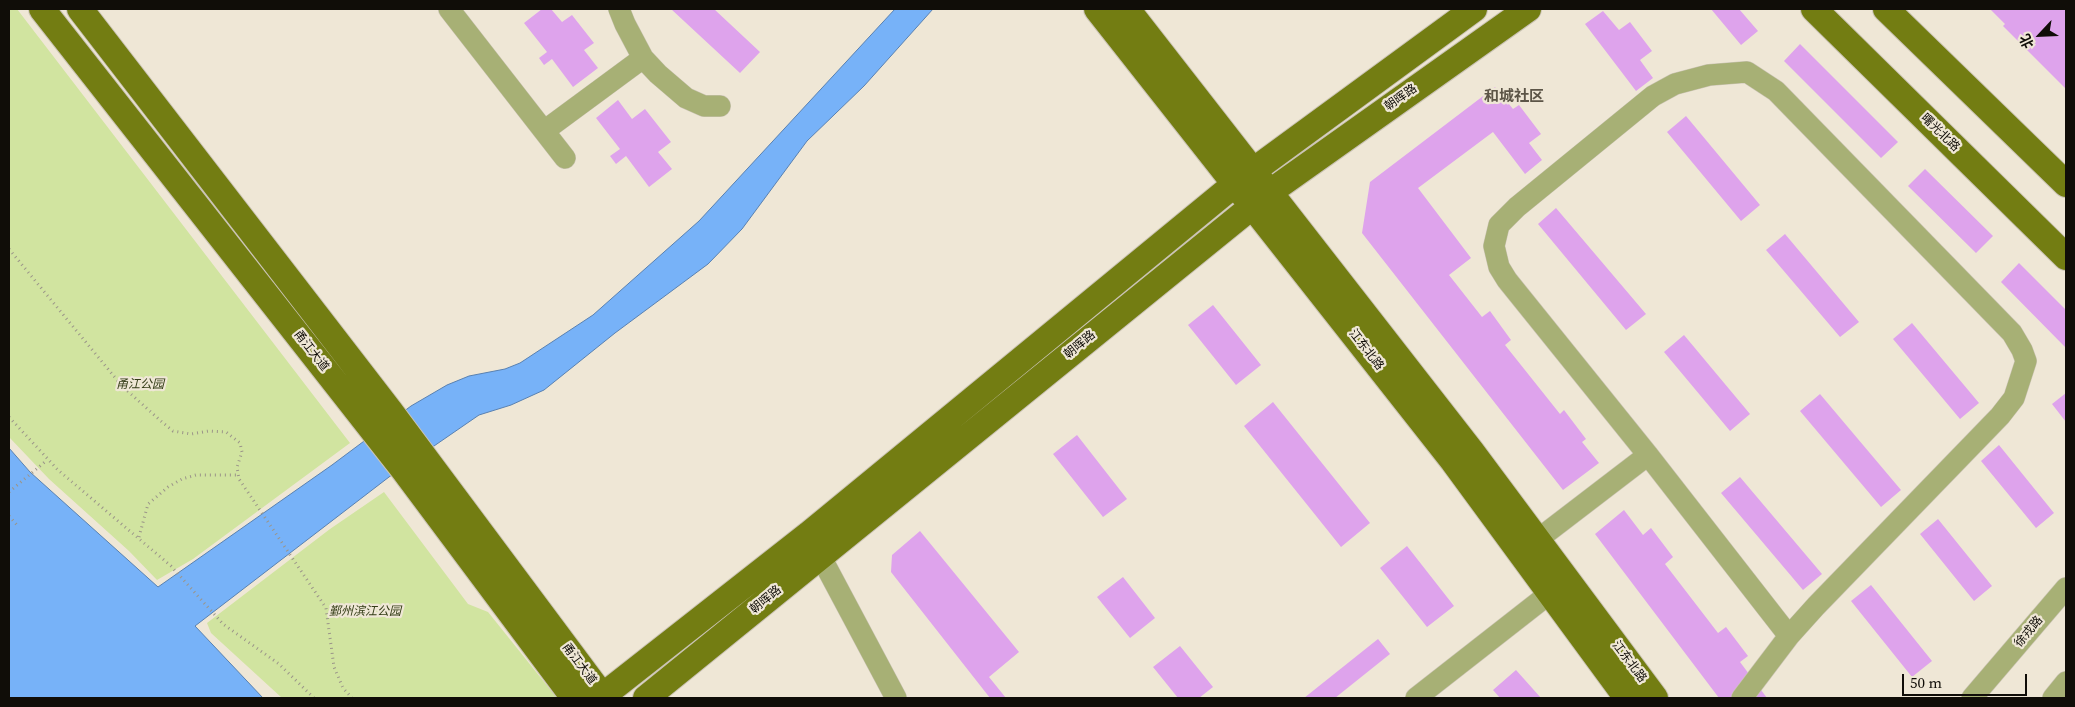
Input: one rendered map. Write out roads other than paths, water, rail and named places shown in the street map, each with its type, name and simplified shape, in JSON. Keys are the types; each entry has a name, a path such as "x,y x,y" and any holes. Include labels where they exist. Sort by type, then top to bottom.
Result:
{"main road":[{"name":"甬江大道","path":"42,9 403,469 574,698"},
{"name":"甬江大道","path":"80,9 390,411 602,698"},
{"name":"江东北路","path":"1096,9 1244,177"},
{"name":"江东北路","path":"1127,9 1244,177 1453,461 1655,698"},
{"name":"朝晖路","path":"646,698 814,545 1244,177 1474,9"},
{"name":"朝晖路","path":"602,698 814,545 1261,199 1528,9"},
{"name":"曙光北路","path":"1814,9 2066,256"},
{"path":"1886,9 2066,184"},
{"name":"江东北路","path":"1261,199 1467,445 1537,540 1559,586 1627,698"}],"street":[{"path":"449,9 565,158"},
{"path":"619,9 643,58 686,98 704,106 720,106"},
{"path":"544,131 643,58"},
{"path":"1742,698 1789,636 1816,606 2000,416 2014,398 2026,361 2012,333 1776,90 1747,72 1709,75 1675,84 1653,96 1517,207 1498,225 1494,246 1498,267 1789,636"},
{"path":"1537,540 1648,455"},
{"path":"814,545 896,698"},
{"path":"1416,698 1559,586"},
{"name":"徐戎路","path":"1972,698 2066,588"},
{"path":"2053,698 2066,682"}],"water":[{"path":"895,9 933,9 864,86 807,141 742,229 708,264 615,333 544,390 511,405 479,415 389,477 195,626 263,698 9,698 9,448 30,472 158,587 332,465 411,406 447,385 469,376 505,369 520,363 593,315 699,221"}],"district":[{"name":"和城社区","path":"1514,97"}],"park label":[{"name":"甬江公园","path":"140,385"},
{"name":"鄞州滨江公园","path":"365,612"}]}
